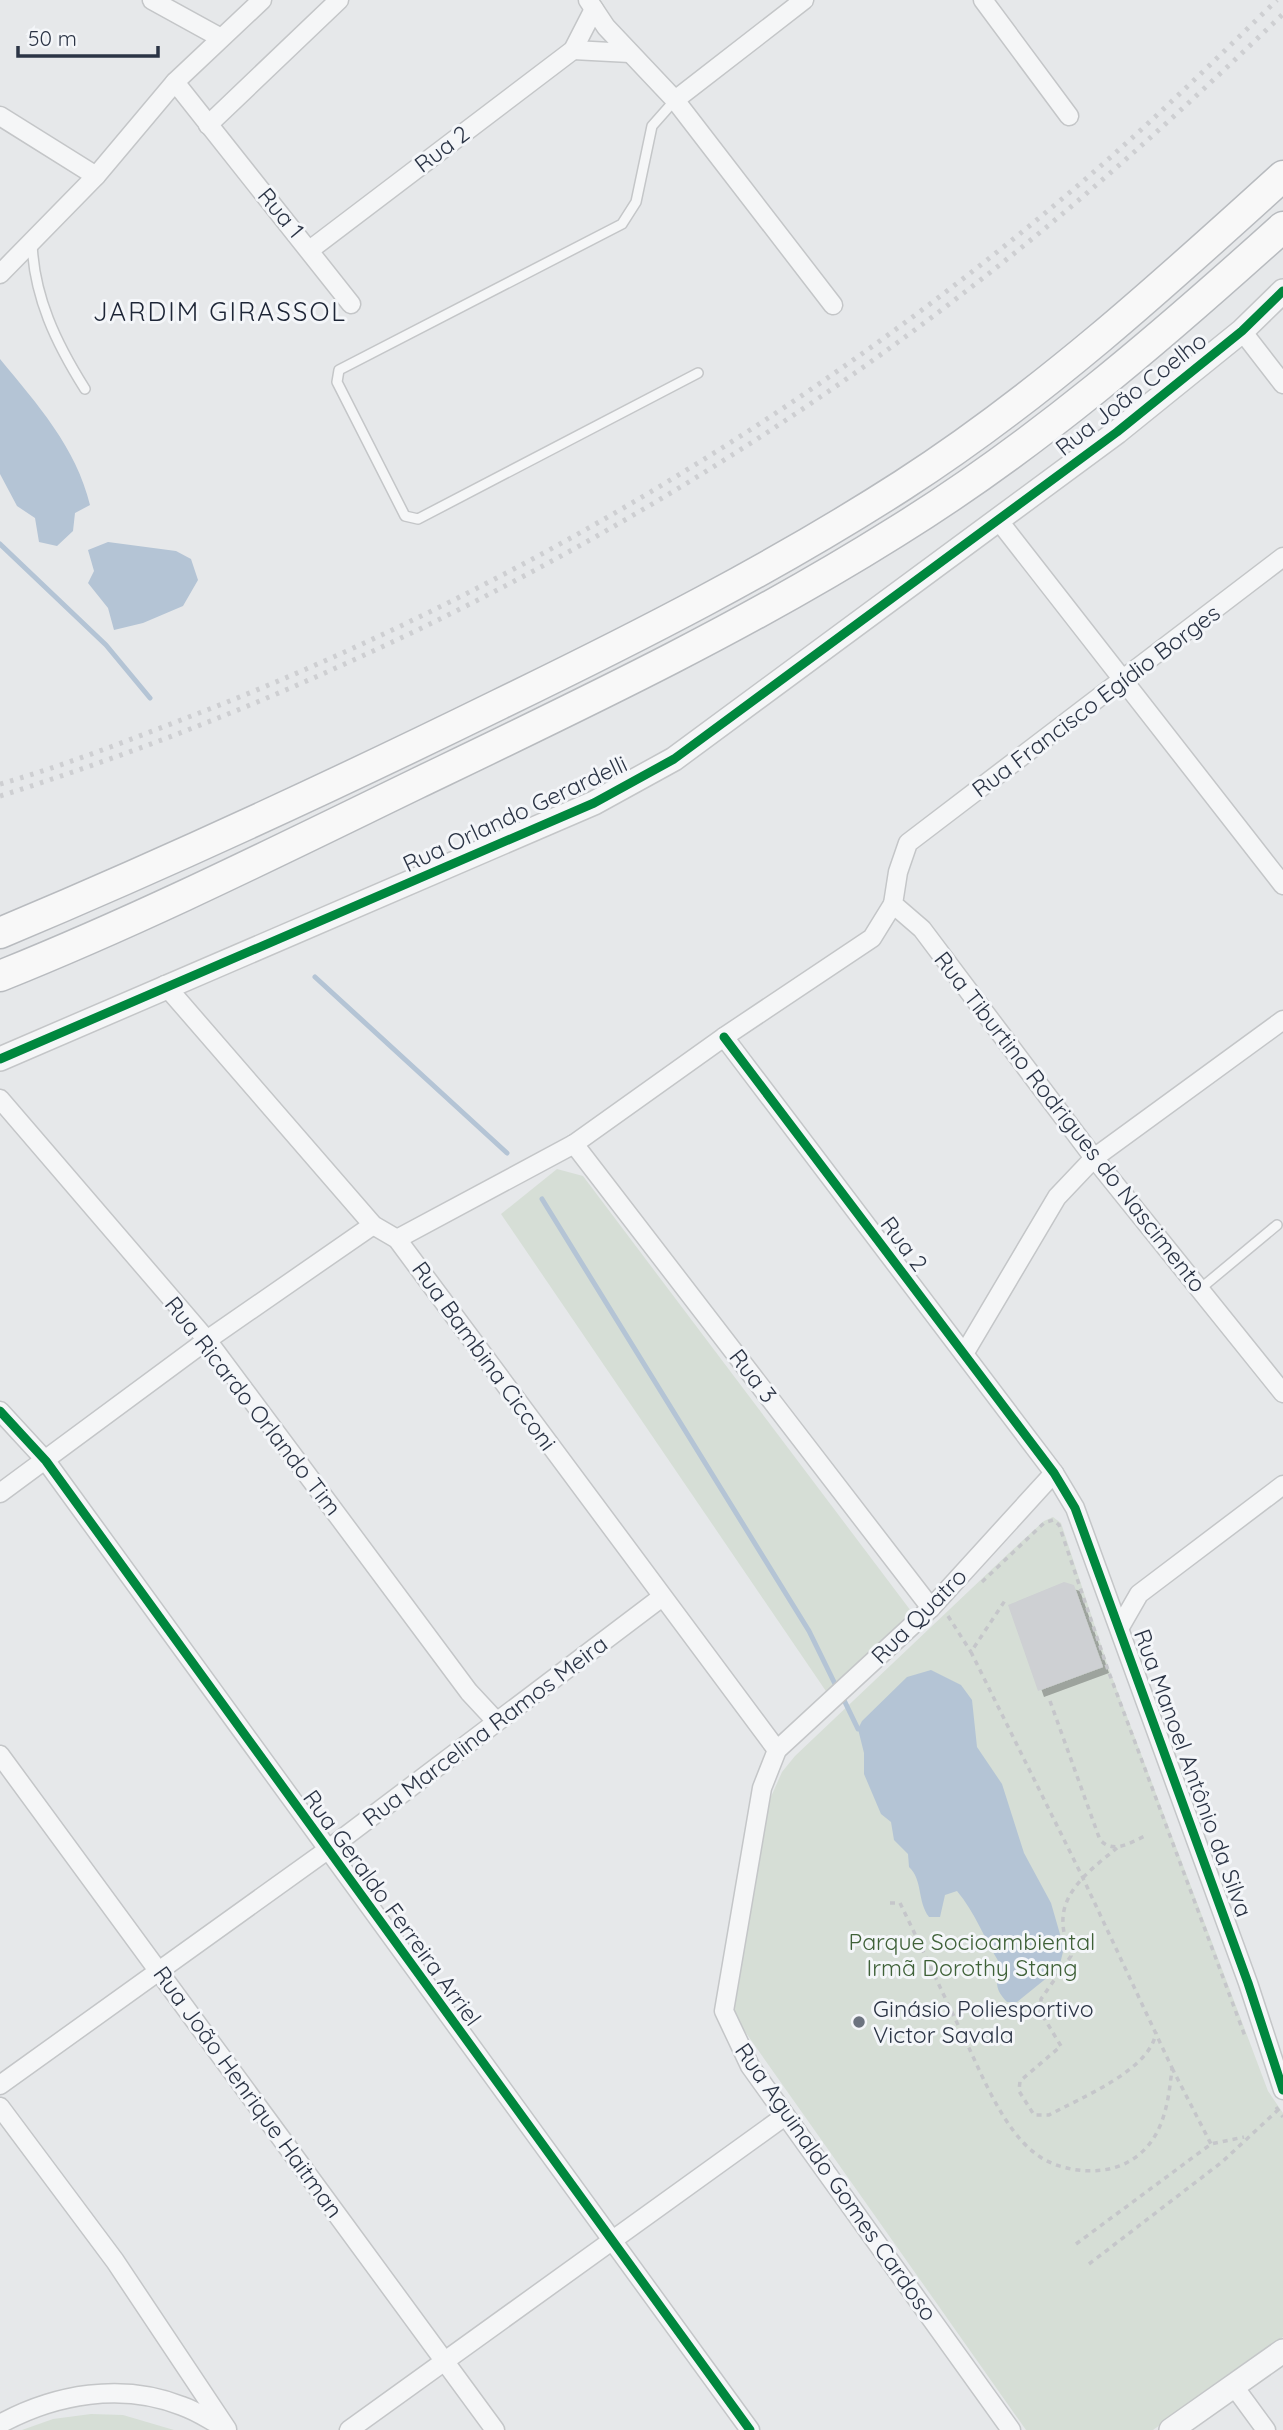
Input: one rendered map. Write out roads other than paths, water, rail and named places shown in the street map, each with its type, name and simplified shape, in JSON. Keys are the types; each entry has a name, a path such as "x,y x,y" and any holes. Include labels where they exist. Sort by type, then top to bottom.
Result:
{"highway":[{"path":"0,933 139,875 352,777 653,630 737,584 904,484 1033,392 1158,289 1283,176"},
{"path":"0,976 198,890 679,657 860,554 1040,434 1179,321 1283,227"}],"street":[{"path":"152,0 221,38"},
{"path":"0,274 96,176 175,82 262,0"},
{"path":"208,125 339,0"},
{"path":"675,100 804,0"},
{"path":"984,0 1069,116"},
{"path":"591,4 630,53 675,100 833,305"},
{"name":"Rua 2","path":"311,249 573,50 591,4"},
{"path":"573,50 630,53"},
{"name":"Rua 1","path":"175,82 311,249 351,304"},
{"path":"0,116 96,176"},
{"name":"Rua João Coelho","path":"999,521 1117,432 1242,331 1283,291"},
{"path":"1242,331 1283,384"},
{"path":"999,521 1283,886"},
{"name":"Rua Orlando Gerardelli","path":"0,1059 165,985 282,939 594,803 674,759 999,521"},
{"name":"Rua Francisco Egídio Borges","path":"893,904 898,872 908,844 1283,557"},
{"path":"397,1239 574,1144 724,1037 872,938 893,904"},
{"name":"Rua Tiburtino Rodrigues do Nascimento","path":"893,904 922,929 1094,1158 1283,1393"},
{"name":"Rua Bambina Cicconi","path":"165,985 373,1225 397,1239 777,1750"},
{"path":"964,1354 1056,1197 1094,1158 1283,1020"},
{"name":"Rua 2","path":"724,1037 1054,1474"},
{"name":"Rua Ricardo Orlando Tim","path":"0,1099 207,1340 469,1692 496,1721"},
{"name":"Rua 3","path":"574,1144 931,1608"},
{"path":"0,1493 207,1340 373,1225"},
{"name":"Rua Geraldo Ferreira Arriel","path":"0,1410 46,1461 326,1851 750,2430"},
{"name":"Rua Quatro","path":"777,1750 931,1608 1054,1474"},
{"name":"Rua Manoel Antônio da Silva","path":"1054,1474 1075,1508 1089,1540 1248,1983 1280,2094"},
{"path":"1120,1627 1139,1594 1283,1485"},
{"name":"Rua Marcelina Ramos Meira","path":"0,2085 326,1851 662,1597"},
{"name":"Rua Aguinaldo Gomes Cardoso","path":"777,1750 762,1788 724,2011 750,2066 1010,2430"},
{"name":"Rua João Henrique Haitman","path":"0,1755 495,2430"},
{"path":"0,2107 115,2260 228,2430"},
{"path":"349,2430 785,2116"},
{"path":"1171,2430 1283,2351"},
{"path":"1233,2385 1266,2430"},
{"path":"0,2424 29,2408 79,2395 131,2394 181,2405 228,2430"}],"lane":[{"path":"675,100 652,126 636,202 622,224 339,370 337,383 405,516 418,519 698,373"},
{"path":"32,241 33,274 57,344 85,389"},
{"path":"1199,1289 1277,1225"}],"water":[{"path":"0,359 54,427 84,484 90,505 75,513 73,531 57,546 39,542 35,518 17,506 0,474"},
{"path":"108,542 176,551 191,559 198,580 183,606 143,623 114,630 108,608 88,583 94,571 88,550"},
{"path":"931,1670 961,1685 972,1700 977,1747 1002,1784 1024,1853 1051,1903 1064,1948 1059,1968 1017,2002 1007,2002 1000,1993 997,1980 1000,1964 957,1891 945,1895 940,1917 929,1917 916,1878 909,1867 908,1854 894,1840 891,1822 881,1814 864,1774 864,1753 858,1729 862,1721 907,1677"}],"waterway":[{"path":"0,544 106,645 150,698"},
{"path":"315,977 507,1153"},
{"path":"542,1199 809,1631 837,1688"},
{"path":"842,1696 858,1729"}],"railway":[{"path":"0,784 130,740 326,660 442,606 556,546 667,482 775,413 881,340 983,263 1132,138 1277,0"},
{"path":"0,796 131,751 259,701 386,645 510,584 630,517 748,445 863,367 974,285 1132,154 1283,14"}],"place":[{"name":"Ginásio Poliesportivo Victor Savala","path":"859,2022"}],"district":[{"name":"JARDIM GIRASSOL","path":"220,312"}],"park label":[{"name":"Parque Socioambiental Irmã Dorothy Stang","path":"972,1955"}]}
